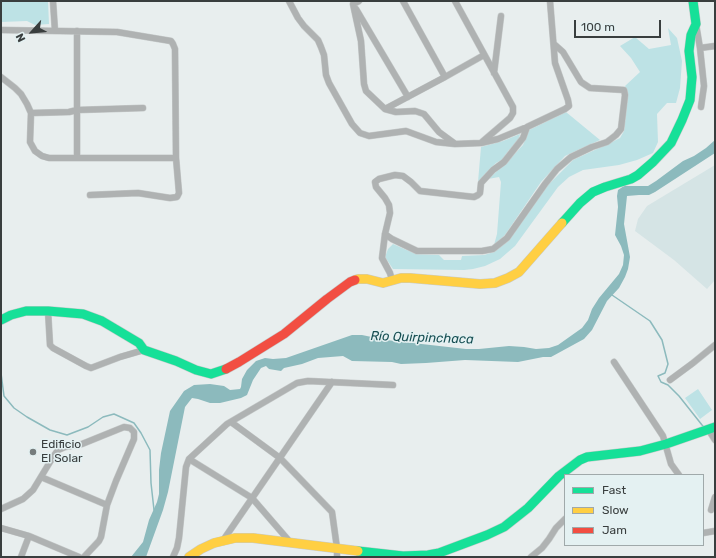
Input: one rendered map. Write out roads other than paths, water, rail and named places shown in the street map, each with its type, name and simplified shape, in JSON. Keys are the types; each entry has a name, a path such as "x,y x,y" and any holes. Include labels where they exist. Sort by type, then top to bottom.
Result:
{"main road":[{"path":"1,320 11,315 26,311 83,314 102,321 139,343 144,350 176,361 196,370 211,374 222,371 239,362 284,334 306,315 350,282 358,279 383,282 401,278 410,278 495,284 519,272 580,203 593,192 631,179 638,175 671,143 690,100 692,77 689,51 691,35 696,24 693,1"},
{"path":"189,557 214,543 235,538 253,538 291,543 337,553 423,556 439,553 504,527 528,508 559,476 580,460 587,457 640,451 666,444 712,428"}],"street":[{"path":"53,1 55,31"},
{"path":"289,1 298,18 318,40 322,51 328,83 352,124 360,133 369,136 406,131 436,142 456,144 481,143 498,139 527,127 569,106 555,63 550,1"},
{"path":"403,1 445,77"},
{"path":"455,1 513,107 513,113 510,118 481,143"},
{"path":"354,2 361,42 364,84 366,91 385,109 396,112 415,111 424,114 439,132 456,144"},
{"path":"354,2 408,97"},
{"path":"494,73 501,16"},
{"path":"696,24 704,86 701,107"},
{"path":"1,30 117,32 171,41 173,44 175,49 176,158 179,193 177,197 170,198 138,193 90,195"},
{"path":"77,31 77,158"},
{"path":"385,234 417,251 482,251 493,249 507,238 544,184 557,169 571,157 607,142 616,135 621,129 625,95 624,90 590,88 581,82 563,52 554,44"},
{"path":"700,48 715,46"},
{"path":"385,109 484,55"},
{"path":"1,77 21,94 27,104 31,113 30,142 35,151 42,156 49,158 176,158"},
{"path":"31,113 143,108"},
{"path":"392,280 382,258 385,234 390,213 389,205 376,187 375,182 379,179 395,175 403,176 420,191 474,197 478,196 480,193 481,184 493,170 504,162 523,138 527,127"},
{"path":"48,311 50,345 86,366 91,368 144,350"},
{"path":"670,380 715,345"},
{"path":"614,362 663,436 671,464 678,474"},
{"path":"173,557 179,538 186,467 189,459 227,424 297,383 308,381 393,385"},
{"path":"224,540 332,382"},
{"path":"231,422 280,458 332,512 337,553"},
{"path":"1,509 23,499 33,490 58,450 65,447 82,444 124,427 130,428 134,432 134,439 107,505 101,537 84,557"},
{"path":"712,428 715,440"},
{"path":"189,459 252,498 291,543"},
{"path":"41,477 107,505"},
{"path":"711,510 715,497"},
{"path":"531,557 542,548 550,539 556,528 564,520"},
{"path":"1,528 29,536 79,557"},
{"path":"704,533 715,530"},
{"path":"21,557 29,536"}],"waterway":[{"path":"612,295 650,321 662,340 668,364 665,373 658,376 661,382 668,385 679,396 703,426"},
{"path":"1,373 4,396 14,408 50,430 67,435 88,427 103,417 114,414 134,423 150,450 154,510"}],"place":[{"name":"Edificio El Solar","path":"33,452"}],"water label":[{"name":"Río Quirpinchaca","path":"422,338"}]}
